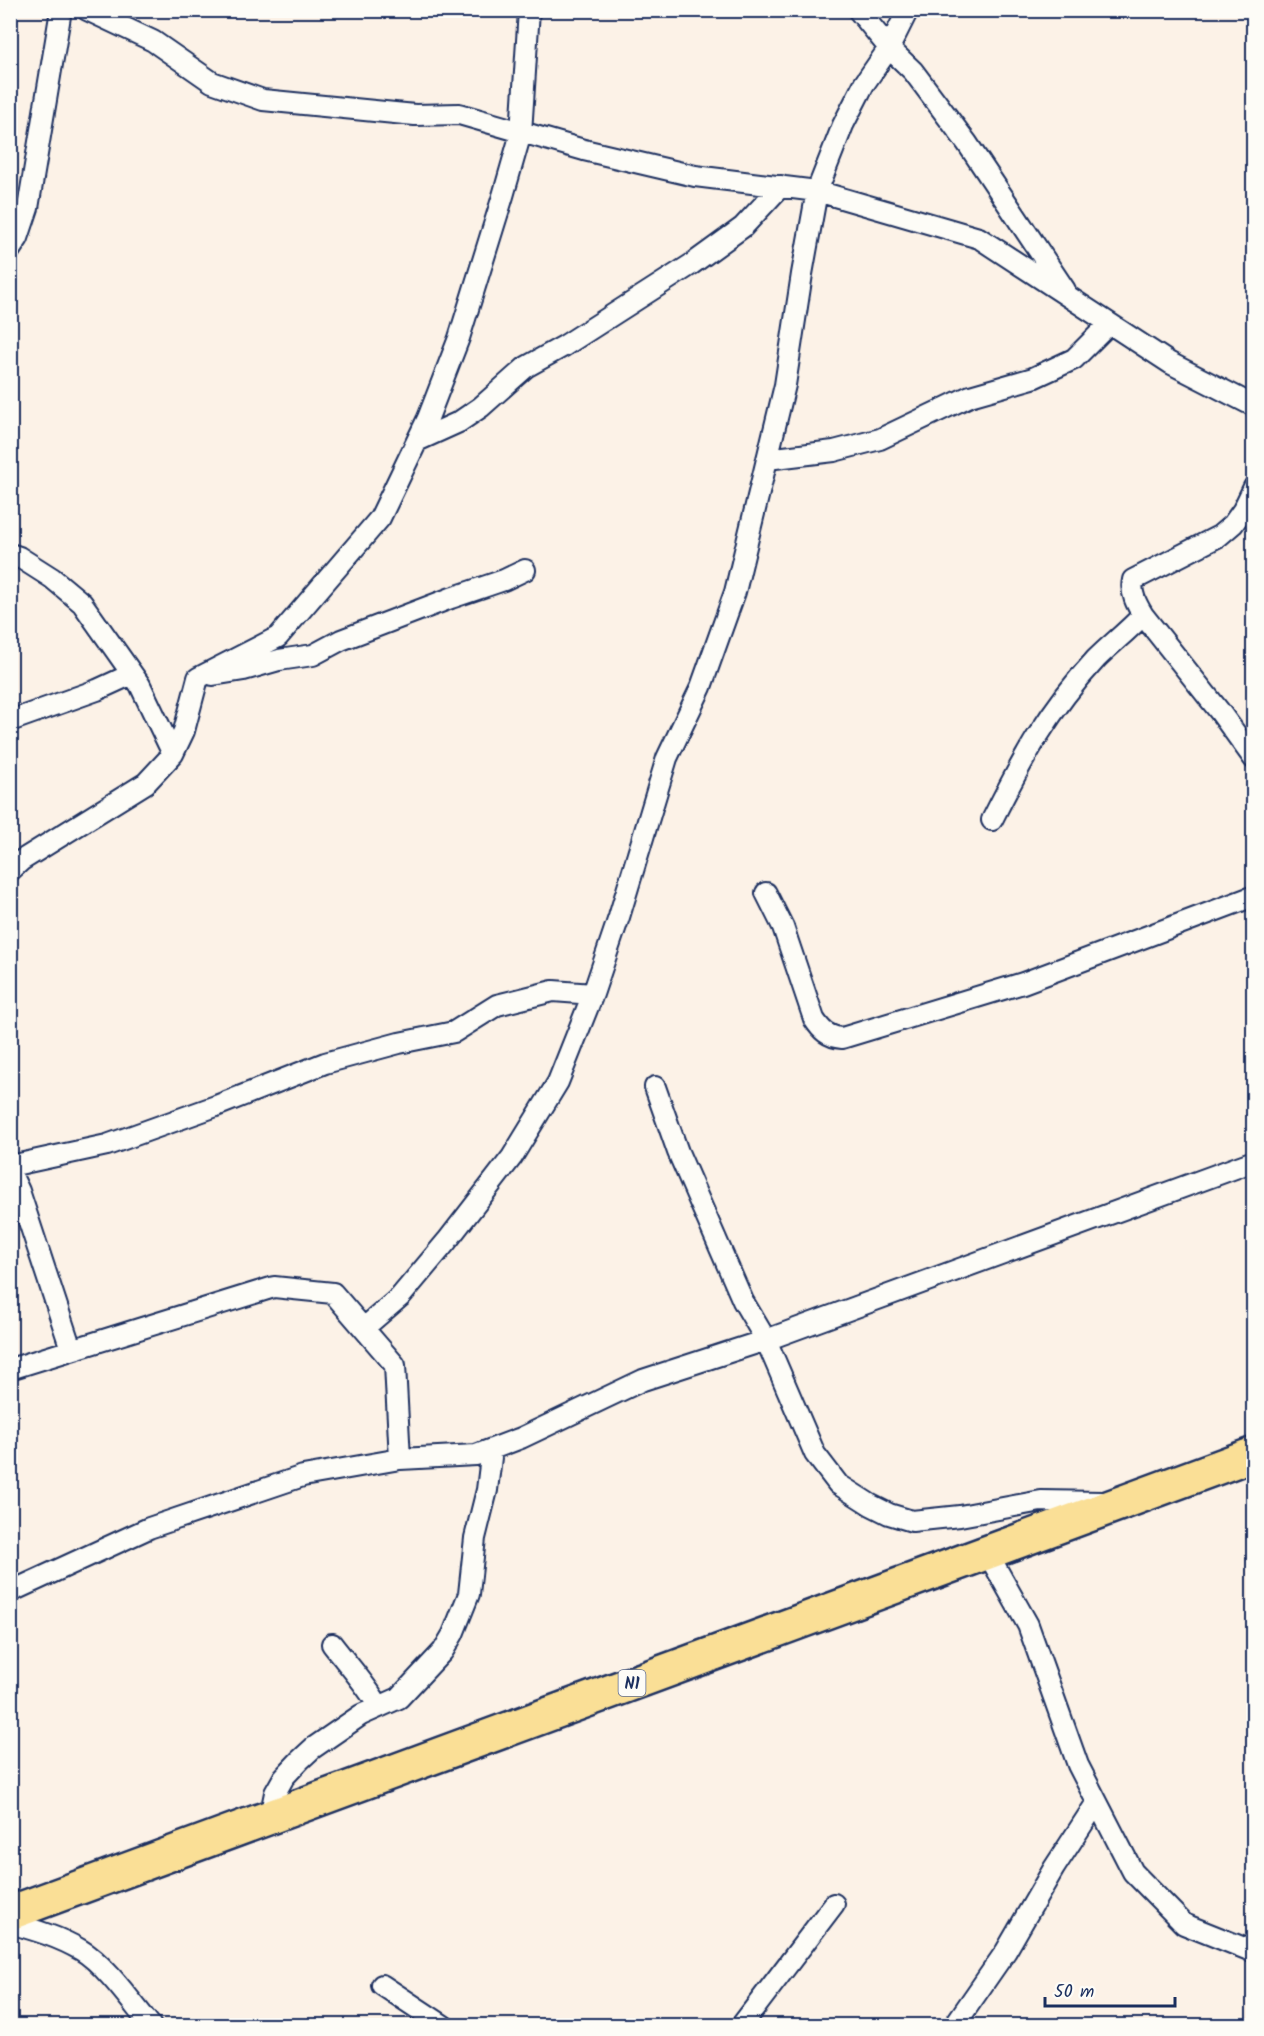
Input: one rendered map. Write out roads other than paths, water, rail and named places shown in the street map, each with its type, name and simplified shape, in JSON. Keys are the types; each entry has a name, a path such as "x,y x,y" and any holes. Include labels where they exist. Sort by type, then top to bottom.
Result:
{"highway":[{"name":"N1","path":"10,1912 1254,1454"}],"street":[{"path":"10,250 18,238 28,208 61,10"},
{"path":"13,867 146,783 173,754 184,731 198,678 278,637 380,518 417,441 459,338 521,133 529,10"},
{"path":"858,10 889,48 913,71 967,143 1070,297"},
{"path":"364,1328 400,1297 447,1241 512,1157 558,1082 593,994 619,917 667,758 701,687 735,592 785,385 802,274 818,191 843,125 864,84 889,48 908,10"},
{"path":"92,12 153,41 212,82 263,100 415,115 459,114 584,150 695,176 818,191 979,238 1170,363 1254,406"},
{"path":"417,441 459,422 481,407 526,367 564,346 692,264 742,227 781,186"},
{"path":"767,459 834,451 880,439 970,396 1033,378 1074,359 1109,324"},
{"path":"1254,487 1243,510 1233,524 1219,536 1133,580 1131,587 1143,615 1254,759"},
{"path":"10,554 19,557 52,578 82,603 140,685 173,754"},
{"path":"198,678 244,670 279,660 314,655 341,640 525,570"},
{"path":"992,820 1033,742 1056,706 1098,658 1143,615"},
{"path":"10,721 97,690 132,674"},
{"path":"766,893 783,927 814,1019 820,1029 832,1038 842,1038 1023,983 1254,896"},
{"path":"10,1166 107,1145 216,1106 325,1063 399,1043 454,1032 497,1005 553,991 593,994"},
{"path":"655,1087 678,1152 743,1301 766,1340 815,1454 838,1484 862,1500 890,1514 912,1521 960,1516 1041,1501 1121,1502"},
{"path":"10,1592 149,1528 303,1476 400,1459 476,1455 521,1438 643,1380 766,1340 1254,1161"},
{"path":"10,1172 19,1191 71,1349"},
{"path":"10,1369 274,1287 333,1293 394,1365 400,1459"},
{"path":"270,1817 275,1793 284,1777 300,1760 328,1737 361,1715 399,1698 431,1664 453,1634 469,1594 476,1538 487,1490 492,1449"},
{"path":"987,1552 1028,1625 1078,1765 1133,1872 1184,1924 1254,1952"},
{"path":"332,1644 368,1688 379,1707"},
{"path":"954,2025 1006,1951 1054,1868 1097,1802"},
{"path":"748,2023 834,1904"},
{"path":"10,1923 45,1932 83,1951 114,1980 151,2025"},
{"path":"382,1985 444,2025"}]}
